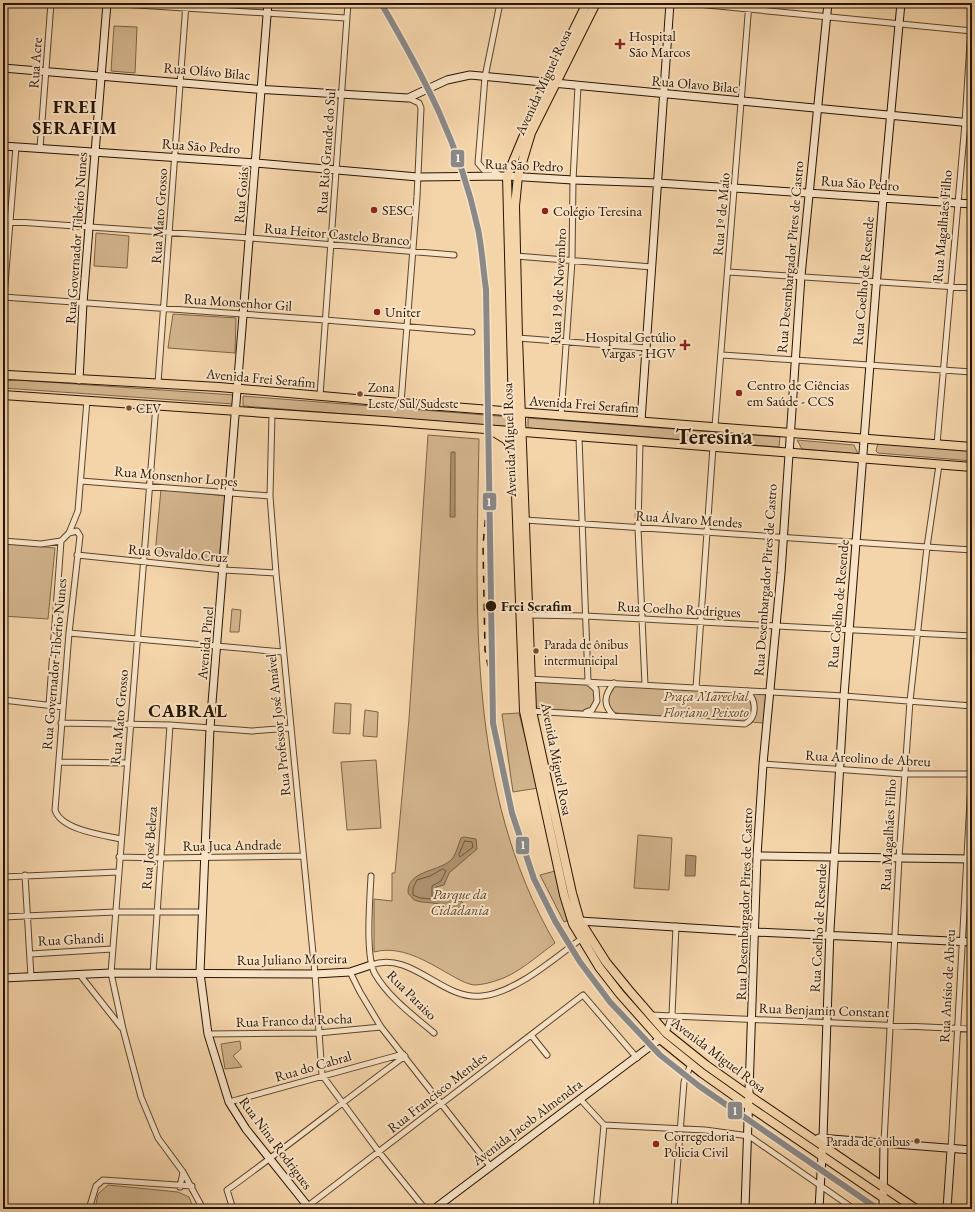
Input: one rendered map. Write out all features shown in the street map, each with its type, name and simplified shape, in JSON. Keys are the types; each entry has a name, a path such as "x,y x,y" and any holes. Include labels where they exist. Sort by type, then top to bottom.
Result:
{"main road":[{"name":"Avenida Miguel Rosa","path":"527,679 529,615 523,432 518,338 515,206 518,176 531,133 587,3"},
{"name":"Avenida Miguel Rosa","path":"596,3 526,126 504,176 513,412 528,711 564,895 576,922 606,962 666,1033 706,1065 808,1136 823,1142 883,1187 916,1209"},
{"name":"Avenida Frei Serafim","path":"5,375 158,383 522,413 716,426 972,447"},
{"path":"4,395 514,431 579,438 788,452 972,467"},
{"path":"490,430 507,440 515,456"},
{"name":"Avenida Miguel Rosa","path":"528,711 566,863 580,940 620,994 657,1042 689,1068 750,1110 823,1157 883,1204 900,1209"},
{"path":"557,865 566,863"},
{"path":"564,895 572,893"},
{"path":"657,1042 666,1033"}],"street":[{"name":"Rua Acre","path":"40,148 51,3"},
{"path":"106,3 186,5 346,18"},
{"name":"Rua Governador Tibério Nunes","path":"79,380 83,303 96,152 106,3"},
{"name":"Rua Goiás","path":"235,411 244,315 268,3"},
{"name":"Rua Rio Grande do Sul","path":"320,396 348,3"},
{"path":"500,3 485,77 478,164 484,170 492,170 504,176"},
{"path":"641,421 670,3"},
{"path":"687,3 971,31"},
{"name":"Rua 1º de Maio","path":"716,426 735,188 740,101 749,3"},
{"name":"Rua Desembargador Pires de Castro","path":"746,1209 754,932 763,764 781,572 789,433 808,193 828,3"},
{"name":"Rua Coelho de Resende","path":"819,1209 823,1157 826,1023 839,769 876,282 901,3"},
{"name":"Rua Mato Grosso","path":"158,383 165,309 186,5"},
{"name":"Rua Magalhães Filho","path":"937,444 957,202 968,123 972,11"},
{"name":"Rua Olávo Bilac","path":"3,68 262,89 408,98"},
{"name":"Rua Olavo Bilac","path":"408,98 447,80 470,75 968,123"},
{"name":"Rua 19 de Novembro","path":"561,416 572,261 573,180 578,86"},
{"path":"401,403 418,177 421,105 408,98"},
{"name":"Rua São Pedro","path":"3,146 256,163 418,177 518,176 573,180 658,183 972,204"},
{"path":"3,310 16,147"},
{"name":"Rua Heitor Castelo Branco","path":"3,221 331,244 454,255"},
{"path":"516,256 652,267"},
{"path":"728,272 972,288"},
{"name":"Rua Monsenhor Gil","path":"4,297 472,332"},
{"path":"518,338 646,348"},
{"path":"722,355 972,372"},
{"path":"3,541 41,544 61,541 69,534 77,516 87,400"},
{"name":"Rua Mato Grosso","path":"156,405 111,973 123,1029 141,1097 158,1138 192,1186 202,1209"},
{"name":"Avenida Pinel","path":"200,973 210,728 218,646 235,411"},
{"name":"Rua Professor José Amável","path":"272,414 270,496 290,728 315,974 322,1075"},
{"path":"579,438 588,681 596,689 597,702 592,710 583,713"},
{"path":"640,442 638,528 645,685"},
{"path":"696,688 713,447"},
{"name":"Rua Magalhães Filho","path":"883,1204 884,1142 904,774 910,701 919,634 927,547 939,465"},
{"name":"Rua Monsenhor Lopes","path":"81,481 270,496"},
{"name":"Rua Álvaro Mendes","path":"525,520 707,533 857,541 972,550"},
{"name":"Rua Governador Tibério Nunes","path":"69,534 74,531 79,533 80,536 69,634 55,810 63,820 80,829 121,839"},
{"name":"Rua Governador Tibério Nunes","path":"49,705 61,541"},
{"name":"Rua Osvaldo Cruz","path":"77,555 223,570 276,573"},
{"name":"Rua Coelho Rodrigues","path":"529,615 585,616 972,636"},
{"path":"69,634 283,652"},
{"path":"527,679 588,681 844,696 972,706"},
{"path":"613,715 607,708 605,702 607,692 614,683"},
{"path":"528,711 583,713 744,724 752,718 755,709 754,700 747,691"},
{"path":"3,700 63,707"},
{"path":"61,723 170,725 252,730 290,728"},
{"name":"Rua José Beleza","path":"153,973 170,725"},
{"path":"59,762 127,763"},
{"name":"Rua Areolino de Abreu","path":"763,764 904,774 972,774"},
{"name":"Rua Anísio de Abreu","path":"947,1209 958,1028 961,941 969,859 972,764"},
{"name":"Rua Juca Andrade","path":"119,857 161,858 303,856"},
{"path":"757,856 969,859"},
{"path":"3,877 118,872"},
{"path":"24,876 31,954 31,977"},
{"name":"Rua Paraiso","path":"371,876 370,935 372,965 375,974 395,998 434,1033"},
{"path":"3,917 115,912 202,912"},
{"path":"576,922 972,942"},
{"path":"666,1033 672,1015 676,926"},
{"name":"Rua Juliano Moreira","path":"3,978 111,973 315,974 350,972 386,961 403,965 458,993 472,996 482,996 505,991 580,940"},
{"name":"Rua Ghandi","path":"31,954 112,949"},
{"path":"350,972 381,1027 490,1166"},
{"name":"Rua Nina Rodrigues","path":"200,973 208,1034 229,1102 246,1129 307,1208"},
{"name":"Rua Mato Grosso","path":"80,975 109,1009 123,1029"},
{"name":"Rua Francisco Mendes","path":"307,1208 579,998 585,996 637,1058"},
{"path":"109,1009 114,1012 118,1007"},
{"name":"Rua Benjamin Constant","path":"650,1015 972,1029"},
{"name":"Rua Franco da Rocha","path":"208,1034 318,1033 381,1027"},
{"path":"531,1035 547,1055"},
{"name":"Avenida Jacob Almendra","path":"436,1208 657,1042"},
{"path":"233,1209 227,1190 270,1159 341,1102 404,1055"},
{"name":"Rua do Cabral","path":"229,1102 322,1075 404,1055"},
{"path":"674,1209 683,1091 684,1082 689,1068"},
{"path":"322,1075 379,1152 426,1209"},
{"path":"580,1100 604,1125 681,1128 749,1135 821,1184 854,1209"},
{"path":"596,1209 604,1125"},
{"path":"823,1142 884,1142 951,1150 972,1150"},
{"path":"180,1187 183,1172"},
{"path":"89,1209 96,1186 103,1180 180,1187 192,1186"}],"green space":[{"path":"114,26 137,27 135,73 111,71"},
{"path":"96,233 129,236 127,268 94,266"},
{"path":"173,314 236,318 235,353 168,348"},
{"path":"18,380 234,395 233,404 3,388 3,381"},
{"path":"243,396 511,417 512,427 243,406"},
{"path":"528,418 780,437 779,447 528,428"},
{"name":"Parque da Cidadania","path":"428,435 479,439 477,569 478,634 482,698 491,762 505,824 526,885 555,943 526,965 511,974 493,982 476,985 461,981 422,959 404,952 384,950 374,952 374,899 392,901 392,873 395,873 409,719"},
{"path":"797,440 854,445 858,454 802,449"},
{"path":"878,443 972,450 972,461 878,453 876,451"},
{"path":"161,489 225,496 219,561 155,555"},
{"path":"3,543 55,548 48,619 3,616"},
{"path":"232,609 241,610 239,632 230,632"},
{"path":"534,681 587,683 594,689 595,701 591,708 583,711 534,709"},
{"name":"Praça Marechal Floriano Peixoto","path":"614,685 767,694 764,723 613,713 607,702 608,696"},
{"path":"335,703 351,704 350,734 333,733"},
{"path":"365,710 378,712 377,737 363,736"},
{"path":"519,713 538,788 513,792 502,714"},
{"path":"376,760 381,828 347,830 341,762"},
{"path":"638,835 672,838 669,890 634,888"},
{"path":"555,871 567,921 564,922 540,875"},
{"path":"240,1041 241,1049 233,1056 242,1067 225,1069 221,1044"},
{"path":"108,1185 178,1192 189,1197 194,1209 95,1209 98,1194"}],"water":[{"path":"451,452 455,452 455,517 450,517"},
{"path":"461,838 476,839 477,849 449,873 444,885 436,887 436,894 460,900 465,905 464,909 457,914 441,905 414,900 408,893 412,880 423,873 444,865 450,861"},
{"path":"686,855 696,856 695,876 685,876"}],"railway":[{"path":"488,492 483,545 485,650 493,693"}],"transit line":[{"name":"1","path":"381,3 412,58 439,112 461,168 478,229 486,289 493,723 512,813 534,879 555,921 580,962 610,1002 660,1055 699,1086 878,1209"}],"place":[{"name":"Hospital São Marcos","path":"620,44"},
{"name":"SESC","path":"374,210"},
{"name":"Colégio Teresina","path":"545,211"},
{"name":"Uniter","path":"377,312"},
{"name":"Hospital Getúlio Vargas - HGV","path":"685,345"},
{"name":"Centro de Ciências em Saúde - CCS","path":"739,393"},
{"name":"Zona Leste/Sul/Sudeste","path":"360,394"},
{"name":"CEV","path":"129,408"},
{"name":"Frei Serafim","path":"491,606"},
{"name":"Parada de ônibus intermunicipal","path":"536,651"},
{"name":"Parada de ônibus","path":"917,1141"},
{"name":"Corregedoria Policia Civil","path":"656,1144"}],"district":[{"name":"FREI SERAFIM","path":"75,117"},
{"name":"Teresina","path":"714,436"},
{"name":"CABRAL","path":"188,711"}]}
